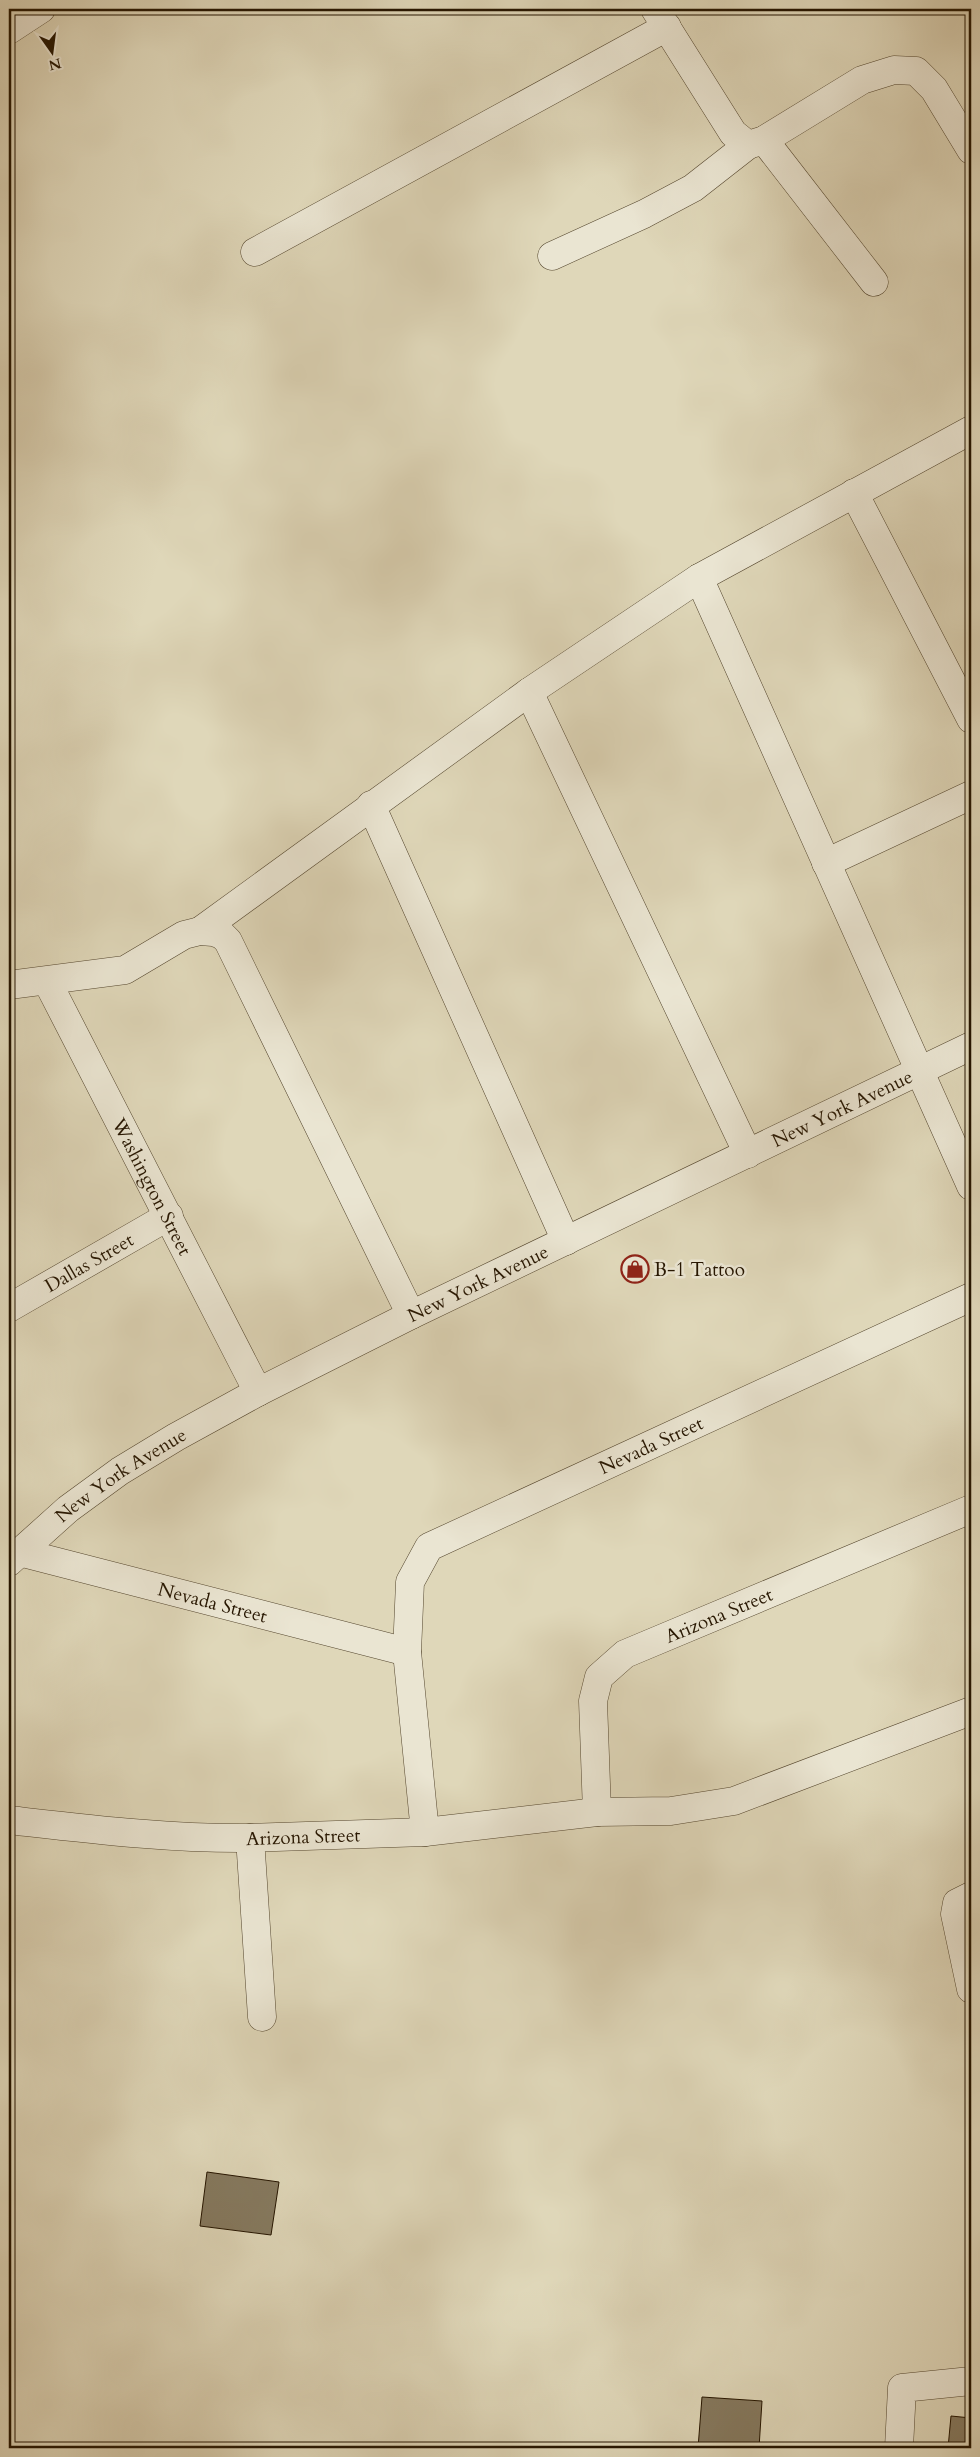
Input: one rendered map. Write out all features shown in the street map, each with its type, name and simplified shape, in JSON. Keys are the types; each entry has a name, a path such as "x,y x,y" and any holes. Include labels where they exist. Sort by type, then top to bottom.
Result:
{"street":[{"path":"9,30 41,9"},
{"path":"255,252 661,18 733,133 756,143 874,282"},
{"path":"552,256 644,214 694,188 756,143 862,80 894,70 916,71 934,89 971,150"},
{"path":"206,932 371,805 530,692 699,578 971,430"},
{"path":"854,493 971,719"},
{"path":"699,578 971,1186"},
{"path":"530,692 748,1154"},
{"path":"826,863 971,795"},
{"path":"371,805 566,1241"},
{"path":"9,985 125,970 184,936 206,932 222,935 228,941 411,1315"},
{"name":"Washington Street","path":"47,981 258,1392"},
{"name":"New York Avenue","path":"14,1557 68,1510 120,1471 176,1437 258,1392 411,1315 971,1046"},
{"name":"Dallas Street","path":"9,1308 169,1216"},
{"name":"Nevada Street","path":"425,1832 407,1652 410,1582 429,1547 971,1297"},
{"name":"Arizona Street","path":"597,1812 593,1702 598,1676 625,1654 971,1509"},
{"name":"Nevada Street","path":"14,1557 407,1652"},
{"name":"Arizona Street","path":"9,1820 94,1829 250,1838 425,1832 597,1812 672,1811 734,1801 971,1711"},
{"path":"250,1838 262,2017"},
{"path":"971,1896 956,1903 955,1914 971,1989"},
{"path":"899,2448 902,2388 971,2381"}],"building":[{"path":"207,2172 279,2182 271,2235 200,2226"},
{"path":"702,2397 762,2401 759,2448 698,2448"},
{"path":"951,2416 971,2418 971,2448 948,2448"}],"place":[{"name":"B-1 Tattoo","path":"635,1269"}]}
